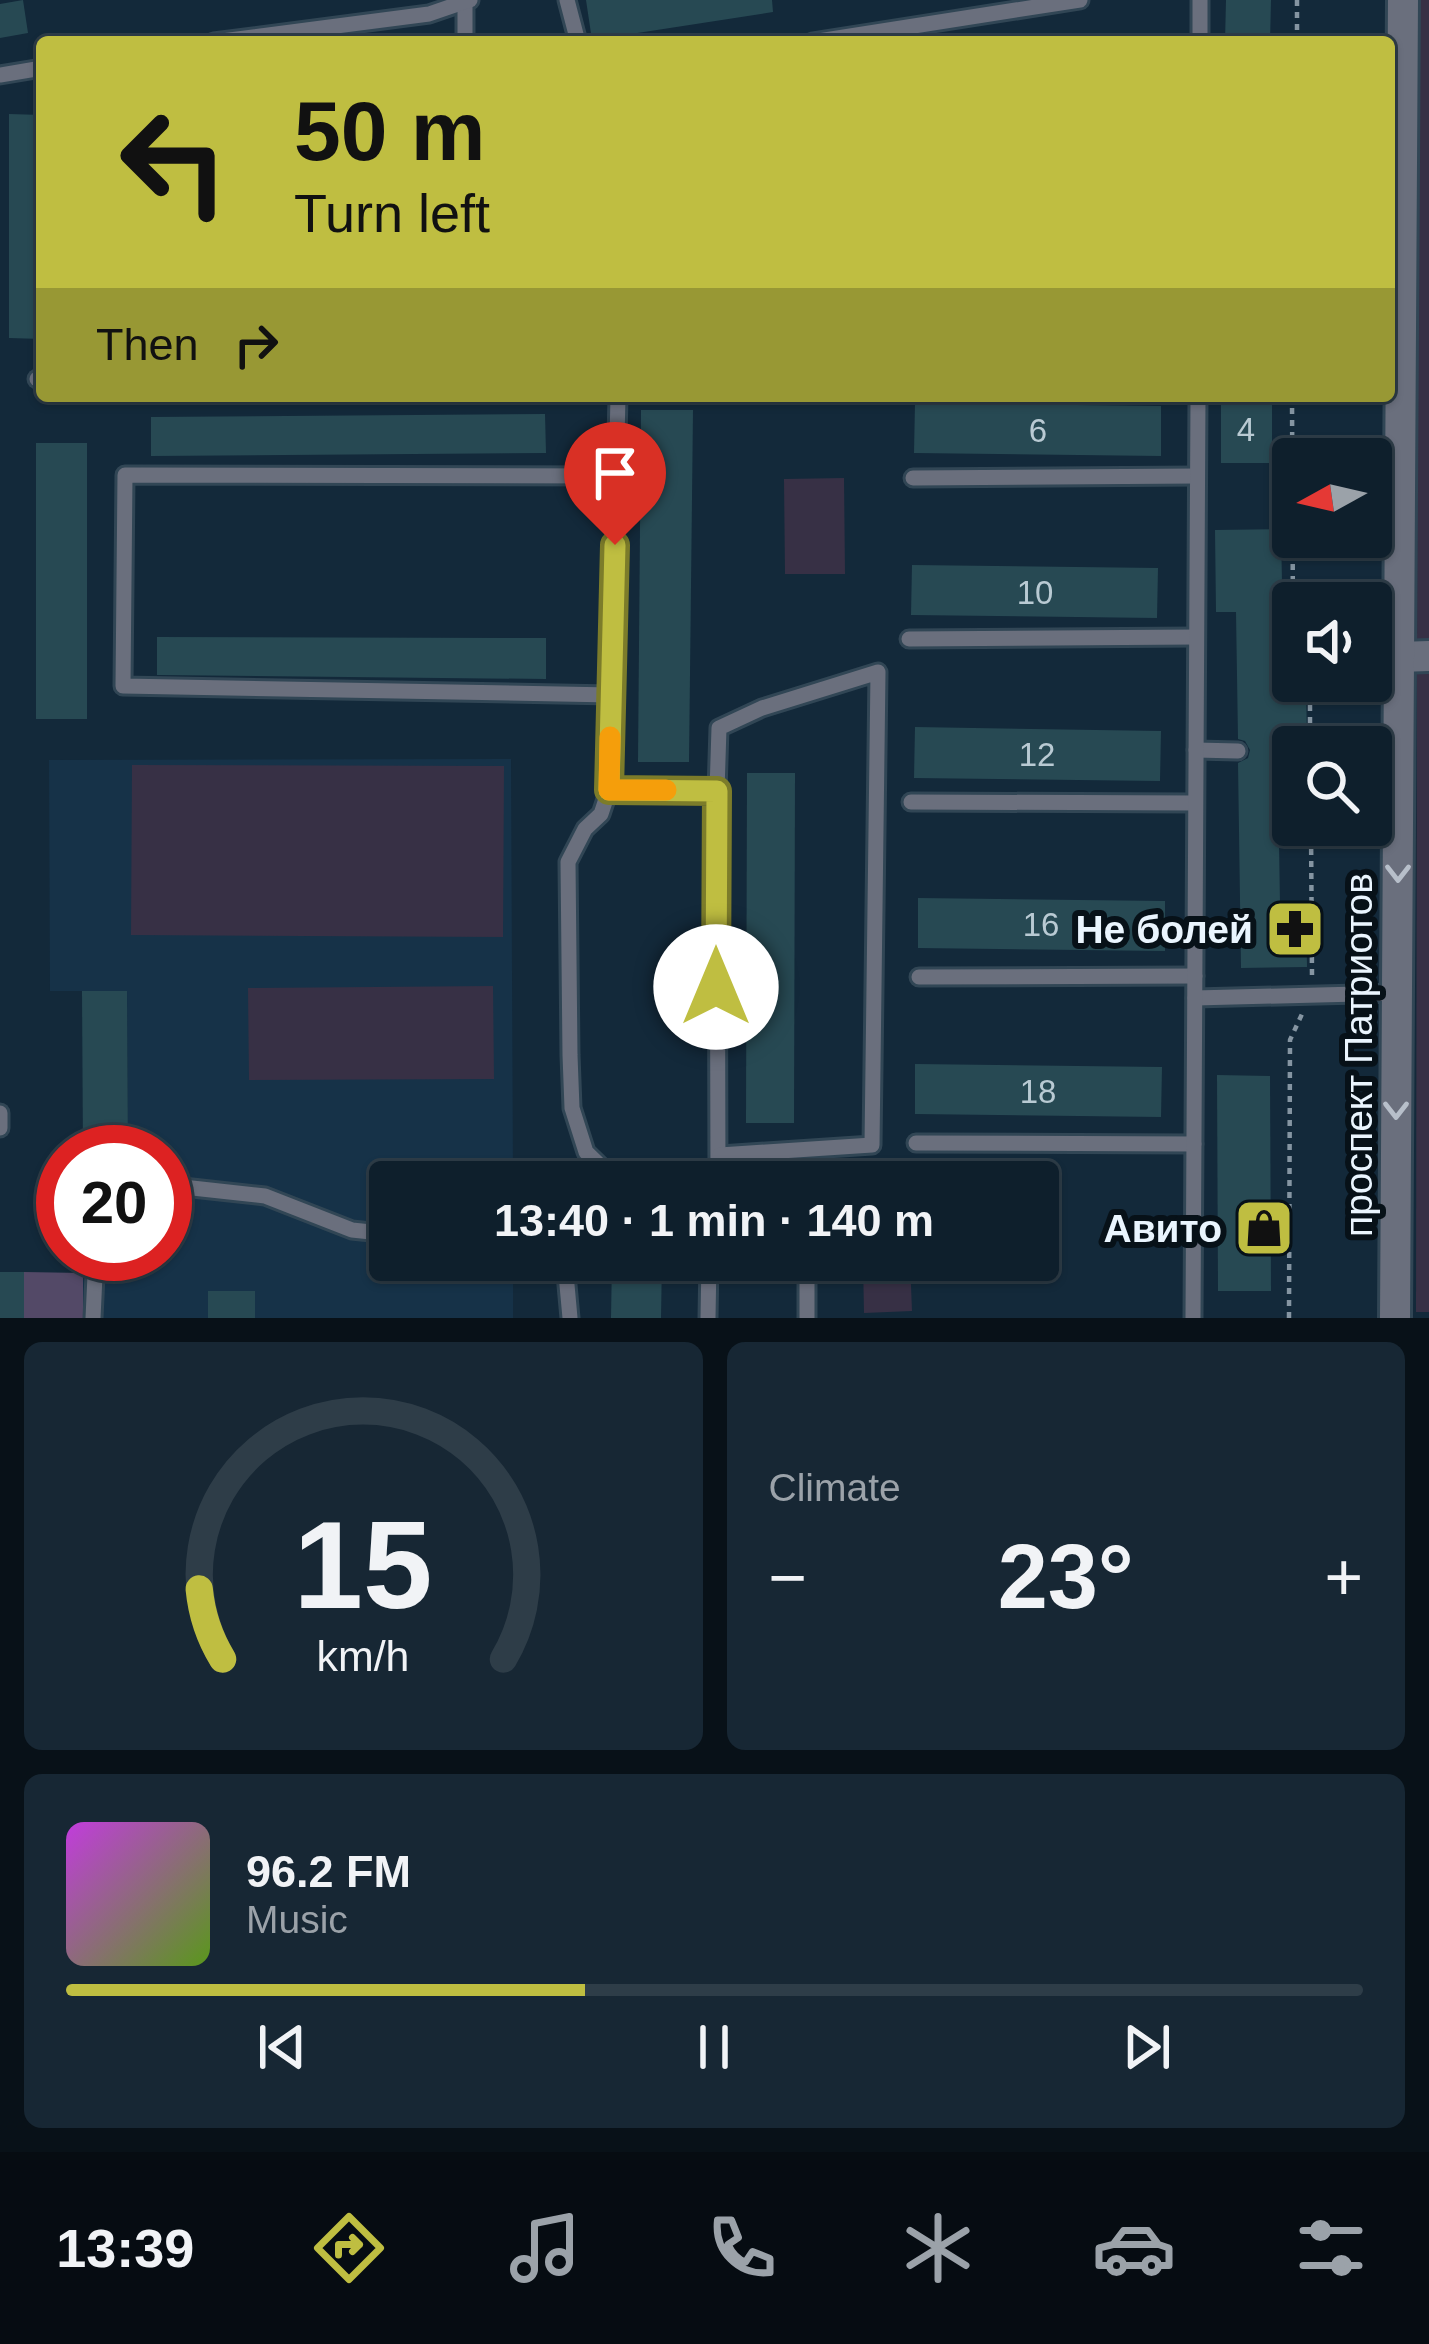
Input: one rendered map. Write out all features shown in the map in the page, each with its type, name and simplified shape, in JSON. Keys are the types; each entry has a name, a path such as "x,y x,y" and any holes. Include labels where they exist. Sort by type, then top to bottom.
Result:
{"street":[{"name":"проспект Патриотов","path":"1392,730 1414,657 1396,214 1403,0"},
{"name":"проспект Патриотов","path":"1390,846 1397,993 1395,1318"}],"lane":[{"path":"567,0 576,36"},
{"path":"850,36 1080,0"},
{"path":"1200,0 1200,36"},
{"path":"280,36 429,14 468,1 465,36"},
{"path":"0,75 36,69"},
{"path":"596,1161 586,1151 572,1108 568,862 585,829 602,814 609,790 618,402"},
{"path":"1193,1318 1198,402"},
{"path":"611,694 123,686 125,475 617,476"},
{"path":"913,478 1197,476"},
{"path":"909,639 1196,637"},
{"path":"720,1155 872,1145 878,673 781,701 719,728 720,1161"},
{"path":"1196,750 1238,751"},
{"path":"609,790 717,791"},
{"path":"911,802 1196,803"},
{"path":"919,976 1195,976"},
{"path":"1195,998 1397,993"},
{"path":"0,1113 0,1128"},
{"path":"916,1143 1194,1144"},
{"path":"192,1188 265,1196 352,1230 369,1232"},
{"path":"93,1318 95,1281"},
{"path":"567,1281 570,1318"},
{"path":"709,1281 709,1318"},
{"path":"807,1281 807,1318"}],"path":[{"path":"1298,0 1298,36"},
{"path":"1292,402 1293,582"},
{"path":"1289,1318 1290,1040 1312,995 1311,846"}],"shaded area":[{"path":"1418,0 1429,0 1429,1312 1416,1312"},
{"path":"844,478 845,574 785,574 784,479"},
{"path":"511,759 513,1161 369,1161 369,1281 513,1281 513,1318 83,1318 83,1281 192,1281 192,1125 128,1125 127,991 50,991 49,760"},
{"path":"132,765 504,766 503,937 131,935"},
{"path":"493,986 494,1079 249,1080 248,988"},
{"path":"24,1272 36,1272 36,1281 83,1281 83,1318 24,1318"},
{"path":"863,1281 911,1281 912,1311 864,1313"}],"building":[{"path":"23,0 28,33 0,38 0,4"},
{"path":"586,0 772,0 773,12 591,36"},
{"path":"1226,0 1271,0 1270,36 1225,36"},
{"path":"9,114 36,115 36,339 9,338"},
{"path":"1221,402 1272,402 1272,463 1221,463"},
{"path":"915,403 1161,406 1161,456 914,453"},
{"path":"641,410 693,410 689,762 638,762"},
{"path":"545,414 546,453 151,456 151,417"},
{"path":"36,443 87,443 87,719 36,719"},
{"path":"1272,529 1272,558 1282,558 1282,582 1272,582 1272,702 1306,702 1307,726 1272,726 1272,846 1279,846 1280,904 1306,903 1307,967 1241,968 1238,763 1248,758 1250,750 1238,739 1236,612 1216,612 1215,530"},
{"path":"912,565 1158,568 1157,618 911,615"},
{"path":"157,637 546,638 546,679 157,675"},
{"path":"915,727 1161,731 1160,781 914,778"},
{"path":"747,773 795,773 794,1123 746,1123"},
{"path":"918,898 1165,901 1165,951 918,948"},
{"path":"82,991 127,991 128,1125 83,1125"},
{"path":"915,1064 1162,1067 1161,1117 915,1114"},
{"path":"1217,1075 1270,1076 1271,1291 1218,1291"},
{"path":"0,1272 24,1272 24,1318 0,1318"},
{"path":"612,1281 662,1281 661,1318 611,1318"},
{"path":"208,1291 255,1291 255,1318 208,1318"}],"slow traffic":[{"path":"610,737 609,790 666,790"}],"place":[{"name":"Не болей","path":"1295,929"},
{"name":"Авито","path":"1264,1228"}],"route":[{"path":"615,545 609,790 717,791 716,987"}]}
